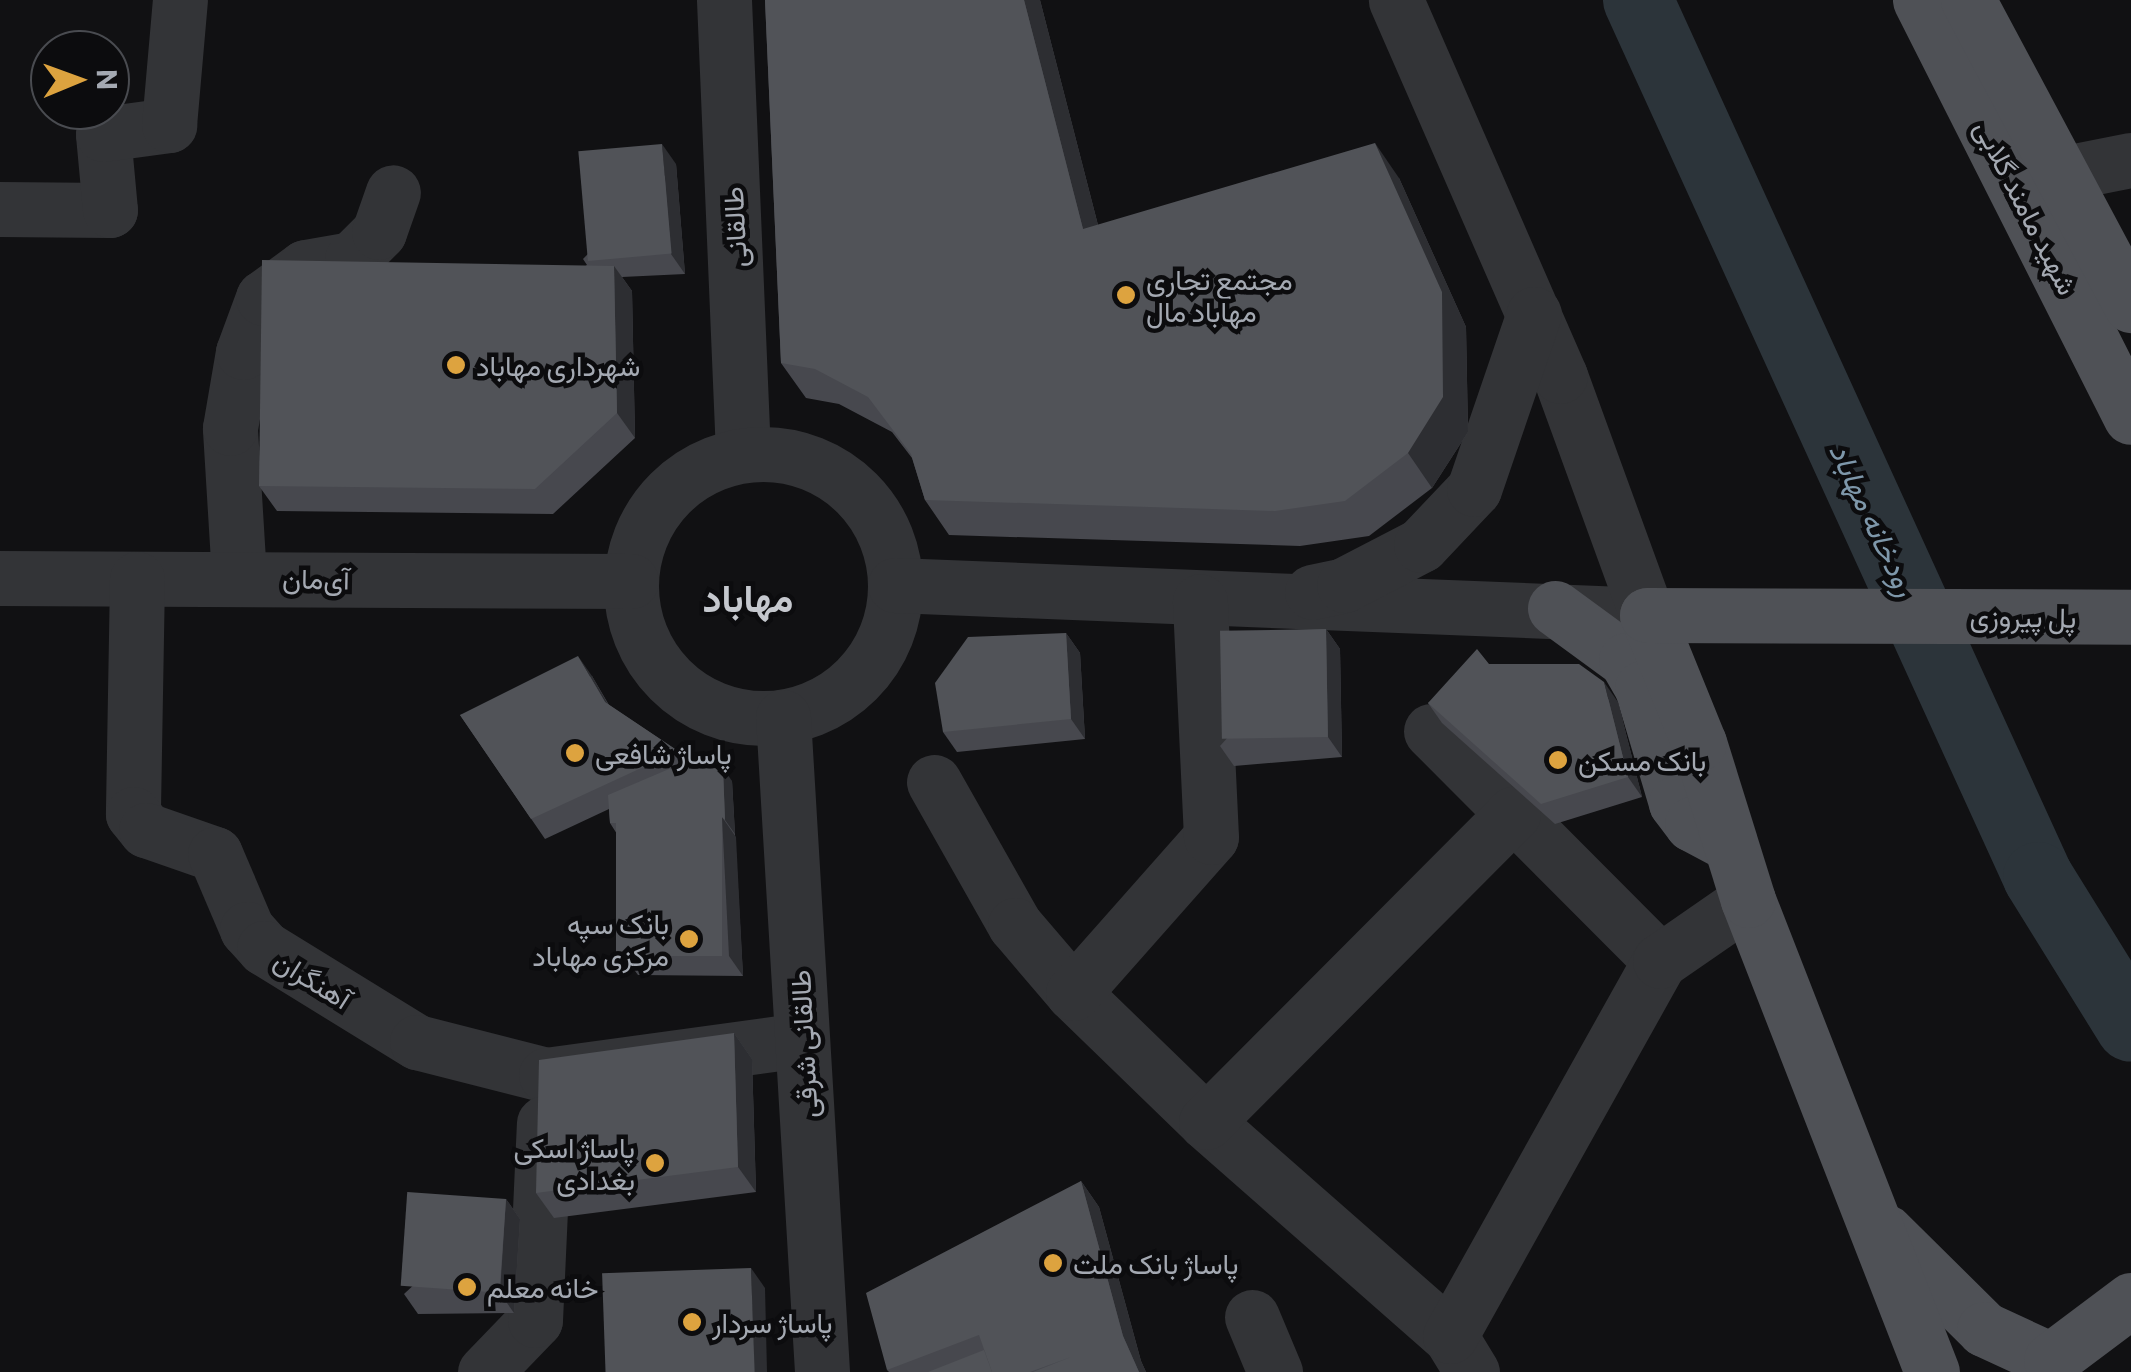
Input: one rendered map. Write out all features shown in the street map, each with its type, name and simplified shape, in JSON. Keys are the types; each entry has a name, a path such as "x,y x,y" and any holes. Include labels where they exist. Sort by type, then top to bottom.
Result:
{"main road":[{"name":"شهید مامند گلابی","path":"1920,0 2131,417"},
{"name":"شهید مامند گلابی","path":"1968,0 2131,305"},
{"path":"1555,608 1626,660 1642,688 1676,803 1692,824 1730,844"},
{"name":"پل پیروزی","path":"1647,615 1736,612 2126,617"},
{"path":"1647,615 1699,743 1748,900 1864,1205 1915,1360"},
{"path":"1864,1205 1907,1257 1984,1329 2059,1358 2131,1300"}],"street":[{"path":"0,208 110,210 104,134 170,125 180,0"},
{"name":"طالقانی","path":"724,0 743,454"},
{"path":"895,585 1200,601 1555,608 1647,615 1534,314 1396,0"},
{"path":"2060,174 2131,160"},
{"path":"239,577 230,428 244,352 263,298 305,267 352,259 380,232 394,192"},
{"path":"1266,602 1344,585 1421,545 1474,489 1534,314"},
{"path":"743,454 782,454 820,465 852,487 877,518 895,585 886,637 862,675 826,703 783,717 744,717 707,706 675,685 643,637 631,581 640,536 664,497 700,469 743,454"},
{"name":"آی‌مان","path":"0,578 631,581"},
{"name":"آهنگران","path":"137,578 138,824 215,854 247,928 264,948 325,988 417,1042 546,1075"},
{"path":"1073,994 1210,837 1200,601"},
{"name":"طالقانی شرقی","path":"783,717 822,1372"},
{"path":"1431,731 1660,961"},
{"path":"934,782 1015,925 1073,994 1206,1122 1461,1354 1660,961 1748,900"},
{"path":"1206,1122 1512,814"},
{"path":"485,1372 535,1320 546,1075 802,1040"},
{"path":"1252,1317 1274,1372"}],"building":[{"name":"مجتمع تجاری مهاباد مال","path":"765,0 1024,0 1083,229 1375,143 1442,292 1443,397 1408,453 1345,501 1275,511 925,500 911,454 868,397 815,369 781,363"},
{"path":"662,144 672,254 588,261 578,151"},
{"name":"شهرداری مهاباد","path":"262,260 614,266 617,413 535,489 259,486"},
{"path":"1326,629 1328,737 1222,739 1220,631"},
{"path":"1066,633 1071,719 943,732 935,683 968,637"},
{"name":"بانک مسکن","path":"1477,649 1489,664 1579,664 1604,682 1628,777 1541,804 1428,703"},
{"name":"پاساژ شافعی","path":"578,656 605,702 678,751 531,819 460,715"},
{"path":"723,768 725,820 616,817 616,823 610,823 608,795 669,769"},
{"name":"بانک سپه مرکزی مهاباد","path":"616,817 722,817 722,956 616,956"},
{"name":"پاساژ اسکی بغدادی","path":"734,1033 738,1167 536,1193 539,1060"},
{"name":"پاساژ بانک ملت","path":"1081,1181 1123,1336 1139,1372 1033,1372 1071,1357 1030,1372 992,1372 979,1335 887,1370 866,1293"},
{"name":"خانه معلم","path":"407,1192 506,1199 499,1293 401,1286"},
{"name":"پاساژ سردار","path":"751,1268 755,1372 606,1372 602,1273"},
{"path":"984,1350 992,1372 928,1372"}],"waterway":[{"name":"رودخانه مهاباد","path":"1638,0 2038,877 2131,1027"}],"place":[{"name":"مجتمع تجاری مهاباد مال","path":"1126,295"},
{"name":"شهرداری مهاباد","path":"456,365"},
{"name":"پاساژ شافعی","path":"575,753"},
{"name":"بانک مسکن","path":"1558,760"},
{"name":"بانک سپه مرکزی مهاباد","path":"689,939"},
{"name":"پاساژ اسکی بغدادی","path":"655,1163"},
{"name":"پاساژ بانک ملت","path":"1053,1263"},
{"name":"خانه معلم","path":"467,1287"},
{"name":"پاساژ سردار","path":"692,1322"}],"district":[{"name":"مهاباد","path":"748,597"}]}
